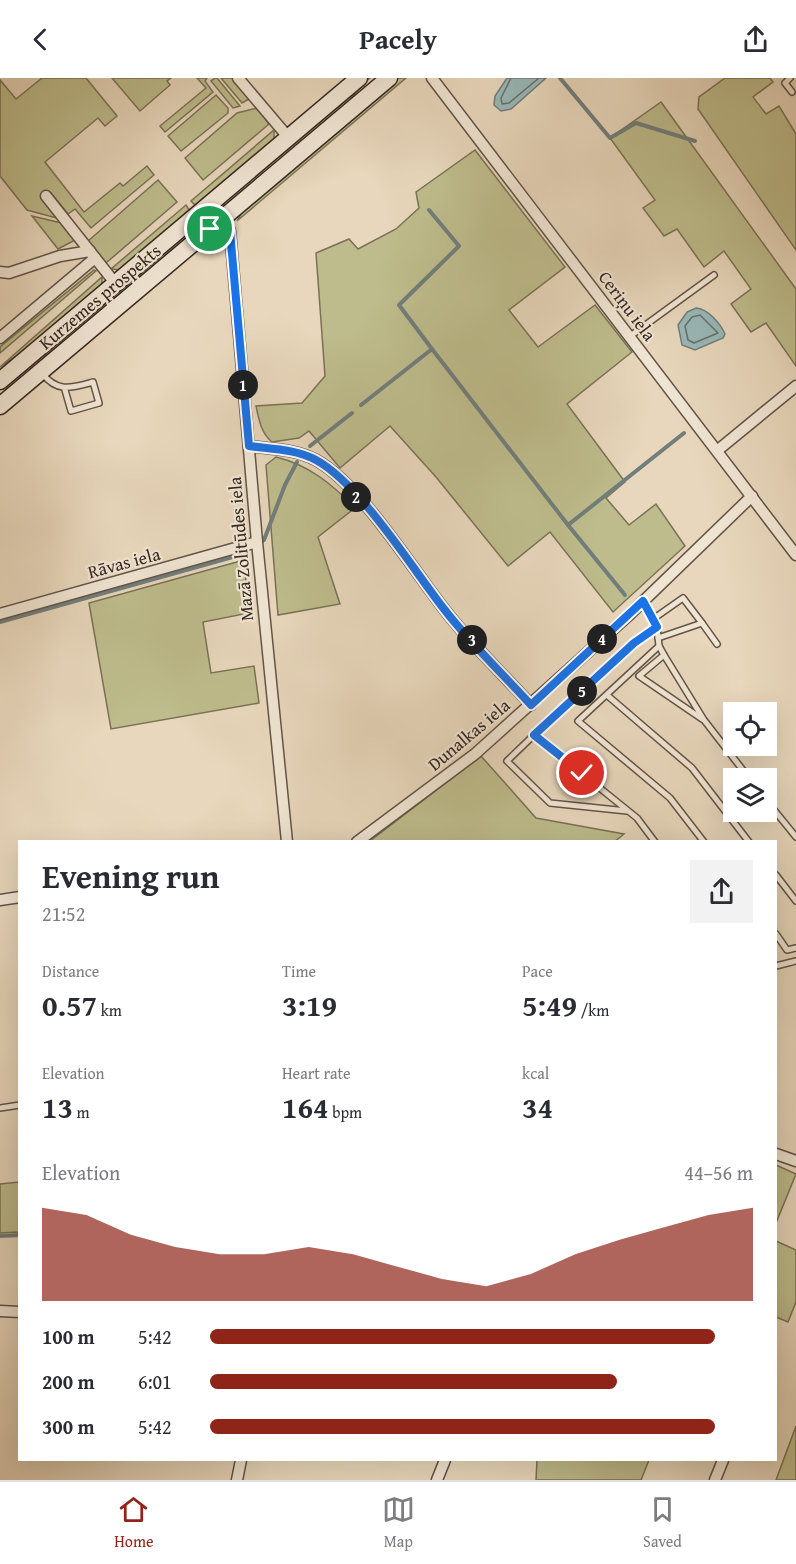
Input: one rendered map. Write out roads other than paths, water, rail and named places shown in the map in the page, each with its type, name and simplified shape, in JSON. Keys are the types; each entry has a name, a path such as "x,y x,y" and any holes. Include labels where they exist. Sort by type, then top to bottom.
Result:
{"main road":[{"name":"Kurzemes prospekts","path":"0,381 359,78"},
{"path":"361,102 378,78"},
{"name":"Kurzemes prospekts","path":"0,406 389,78"},
{"path":"26,385 23,378 26,371 57,339 61,329"}],"street":[{"path":"238,78 288,137"},
{"name":"Ceriņu iela","path":"432,78 796,555"},
{"path":"46,196 115,283"},
{"name":"Mazā Zolitūdes iela","path":"222,219 230,231 256,542 286,840"},
{"path":"0,272 9,273 60,256 92,254"},
{"path":"0,338 92,254"},
{"path":"717,450 796,386"},
{"path":"249,446 294,452 317,460 349,488 383,528 446,612 531,705"},
{"name":"Dunalkas iela","path":"360,840 475,754 531,705 752,495"},
{"name":"Rāvas iela","path":"0,615 256,542"},
{"path":"0,900 18,897"},
{"path":"777,1154 796,1161"},
{"path":"0,1311 18,1312"},
{"path":"237,1480 241,1461"},
{"path":"437,1480 445,1461"},
{"path":"715,1480 723,1461"}],"lane":[{"path":"790,78 785,83 792,92"},
{"path":"629,337 714,275"},
{"path":"40,372 49,383 65,390 93,382 99,403 71,411 65,390"},
{"path":"653,619 683,598 717,644"},
{"path":"643,601 657,627 659,646 664,655 704,720 742,768"},
{"path":"658,638 702,623"},
{"path":"629,812 550,803 507,761 634,643 657,627"},
{"path":"659,646 608,696 578,721 670,798 702,840"},
{"path":"664,655 639,676 704,720"},
{"path":"608,696 692,768 748,840"},
{"path":"534,735 629,812 653,840"},
{"path":"777,814 796,837"},
{"path":"777,876 796,901"},
{"path":"777,935 787,950 796,948"},
{"path":"777,966 796,961"},
{"path":"0,1108 18,1105"}],"water":[{"path":"507,78 546,78 511,109 501,111 494,105 495,96"},
{"path":"696,308 713,317 725,334 723,338 695,350 682,345 678,325 687,312"}],"waterway":[{"path":"560,78 610,138 636,123 695,141"},
{"path":"361,405 432,349 399,305 459,246 429,210"},
{"path":"432,349 568,525 684,433"},
{"path":"310,446 352,413"},
{"path":"264,540 285,485 297,462"},
{"path":"568,525 625,595"},
{"path":"0,622 247,553"},
{"path":"0,1236 18,1235"}]}
